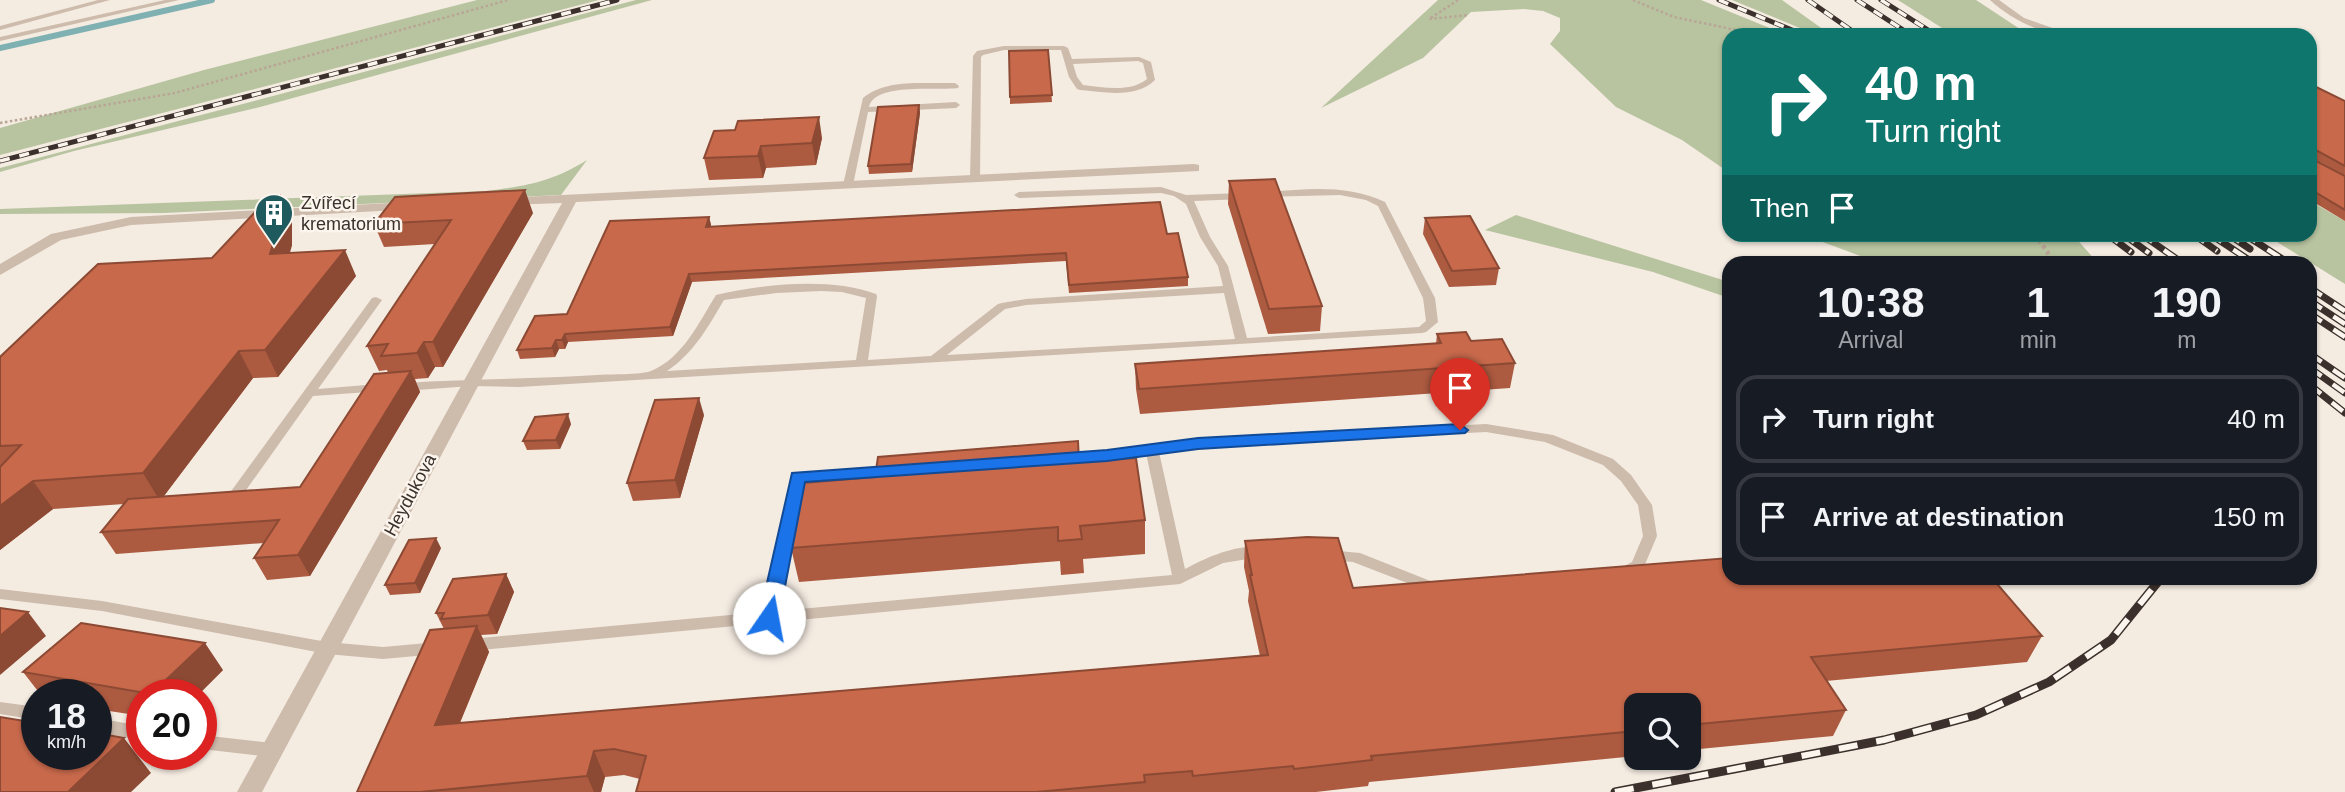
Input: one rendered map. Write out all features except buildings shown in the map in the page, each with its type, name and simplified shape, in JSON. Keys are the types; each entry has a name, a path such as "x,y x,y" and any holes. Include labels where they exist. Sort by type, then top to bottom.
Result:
{"street":[{"path":"488,202 1194,169"},
{"name":"Heydukova","path":"250,792 571,198"},
{"path":"0,271 55,237 131,221 420,206"}],"lane":[{"path":"0,27 106,0"},
{"path":"0,39 175,0"},
{"path":"1994,0 2021,20 2046,28"},
{"path":"975,179 977,56 980,53 1004,48 1064,48 1068,62 1073,77 1080,87 1132,88 1147,85 1151,80 1147,62 1139,59 1068,62"},
{"path":"848,185 869,95 883,90 956,86"},
{"path":"864,110 956,106"},
{"path":"1019,195 1161,190 1185,198 1190,202 1205,237 1223,266 1242,342"},
{"path":"309,393 471,382 519,383 1242,342 1422,330 1432,322 1429,298 1382,204 1373,199 1325,192 1185,198"},
{"path":"653,376 674,361 694,341 720,297 842,287 862,290 872,296 861,364"},
{"path":"934,360 1002,306 1026,302 1229,289"},
{"path":"229,504 376,300"},
{"path":"1053,459 1198,443 1486,428 1548,438 1608,462 1626,478 1645,505 1650,536 1638,565 1609,581"},
{"path":"1152,450 1180,579"},
{"path":"769,618 798,477 905,469"},
{"path":"0,594 102,606 327,649 383,653 1180,579 1210,560 1230,553 1276,551"},
{"path":"1314,553 1355,558 1445,592"},
{"path":"0,708 21,711"},
{"path":"217,744 272,750"}],"path":[{"path":"0,122 175,93 508,0"},
{"path":"1458,0 1429,19 1469,15"},
{"path":"1633,0 1674,17 1727,28"}],"green space":[{"path":"477,0 599,0 0,155 0,128 204,70"},
{"path":"636,0 652,0 260,107 74,151 0,172 0,168"},
{"path":"1438,0 1701,0 1770,28 1722,28 1722,168 1682,140 1616,107 1550,44 1560,31 1560,18 1543,11 1524,9 1471,12 1423,58 1321,108"},
{"path":"1732,0 1782,0 1821,28 1800,28"},
{"path":"1898,0 1976,0 2018,28 1942,28"},
{"path":"587,160 561,195 164,213 0,214 0,209 486,191 538,182"},
{"path":"2317,205 2345,221 2345,284 2317,267 2317,256 2300,256 2277,242 2317,242"},
{"path":"1516,215 1722,280 1722,296 1653,272 1485,230"},
{"path":"1823,242 2079,242 2092,256 1860,256"}],"waterway":[{"path":"0,48 212,0"}],"railway":[{"path":"0,161 617,0"},
{"path":"1719,0 1787,28"},
{"path":"1808,0 1848,28"},
{"path":"1857,0 1900,28"},
{"path":"1881,0 1925,28"},
{"path":"2118,242 2131,252"},
{"path":"2134,242 2149,253"},
{"path":"2152,242 2172,256"},
{"path":"2204,242 2217,251"},
{"path":"2222,242 2243,256"},
{"path":"2240,242 2250,249"},
{"path":"2256,242 2278,256"},
{"path":"2317,293 2345,311"},
{"path":"2317,306 2345,324"},
{"path":"2317,319 2345,337"},
{"path":"2317,359 2345,378"},
{"path":"2317,373 2345,393"},
{"path":"2317,391 2345,413"},
{"path":"1615,792 1884,740 1976,715 2049,682 2111,640 2155,585"}],"place":[{"name":"Zvířecí krematorium","path":"274,247"}],"route":[{"path":"769,618 798,477 1107,456 1198,443 1460,430"}]}
